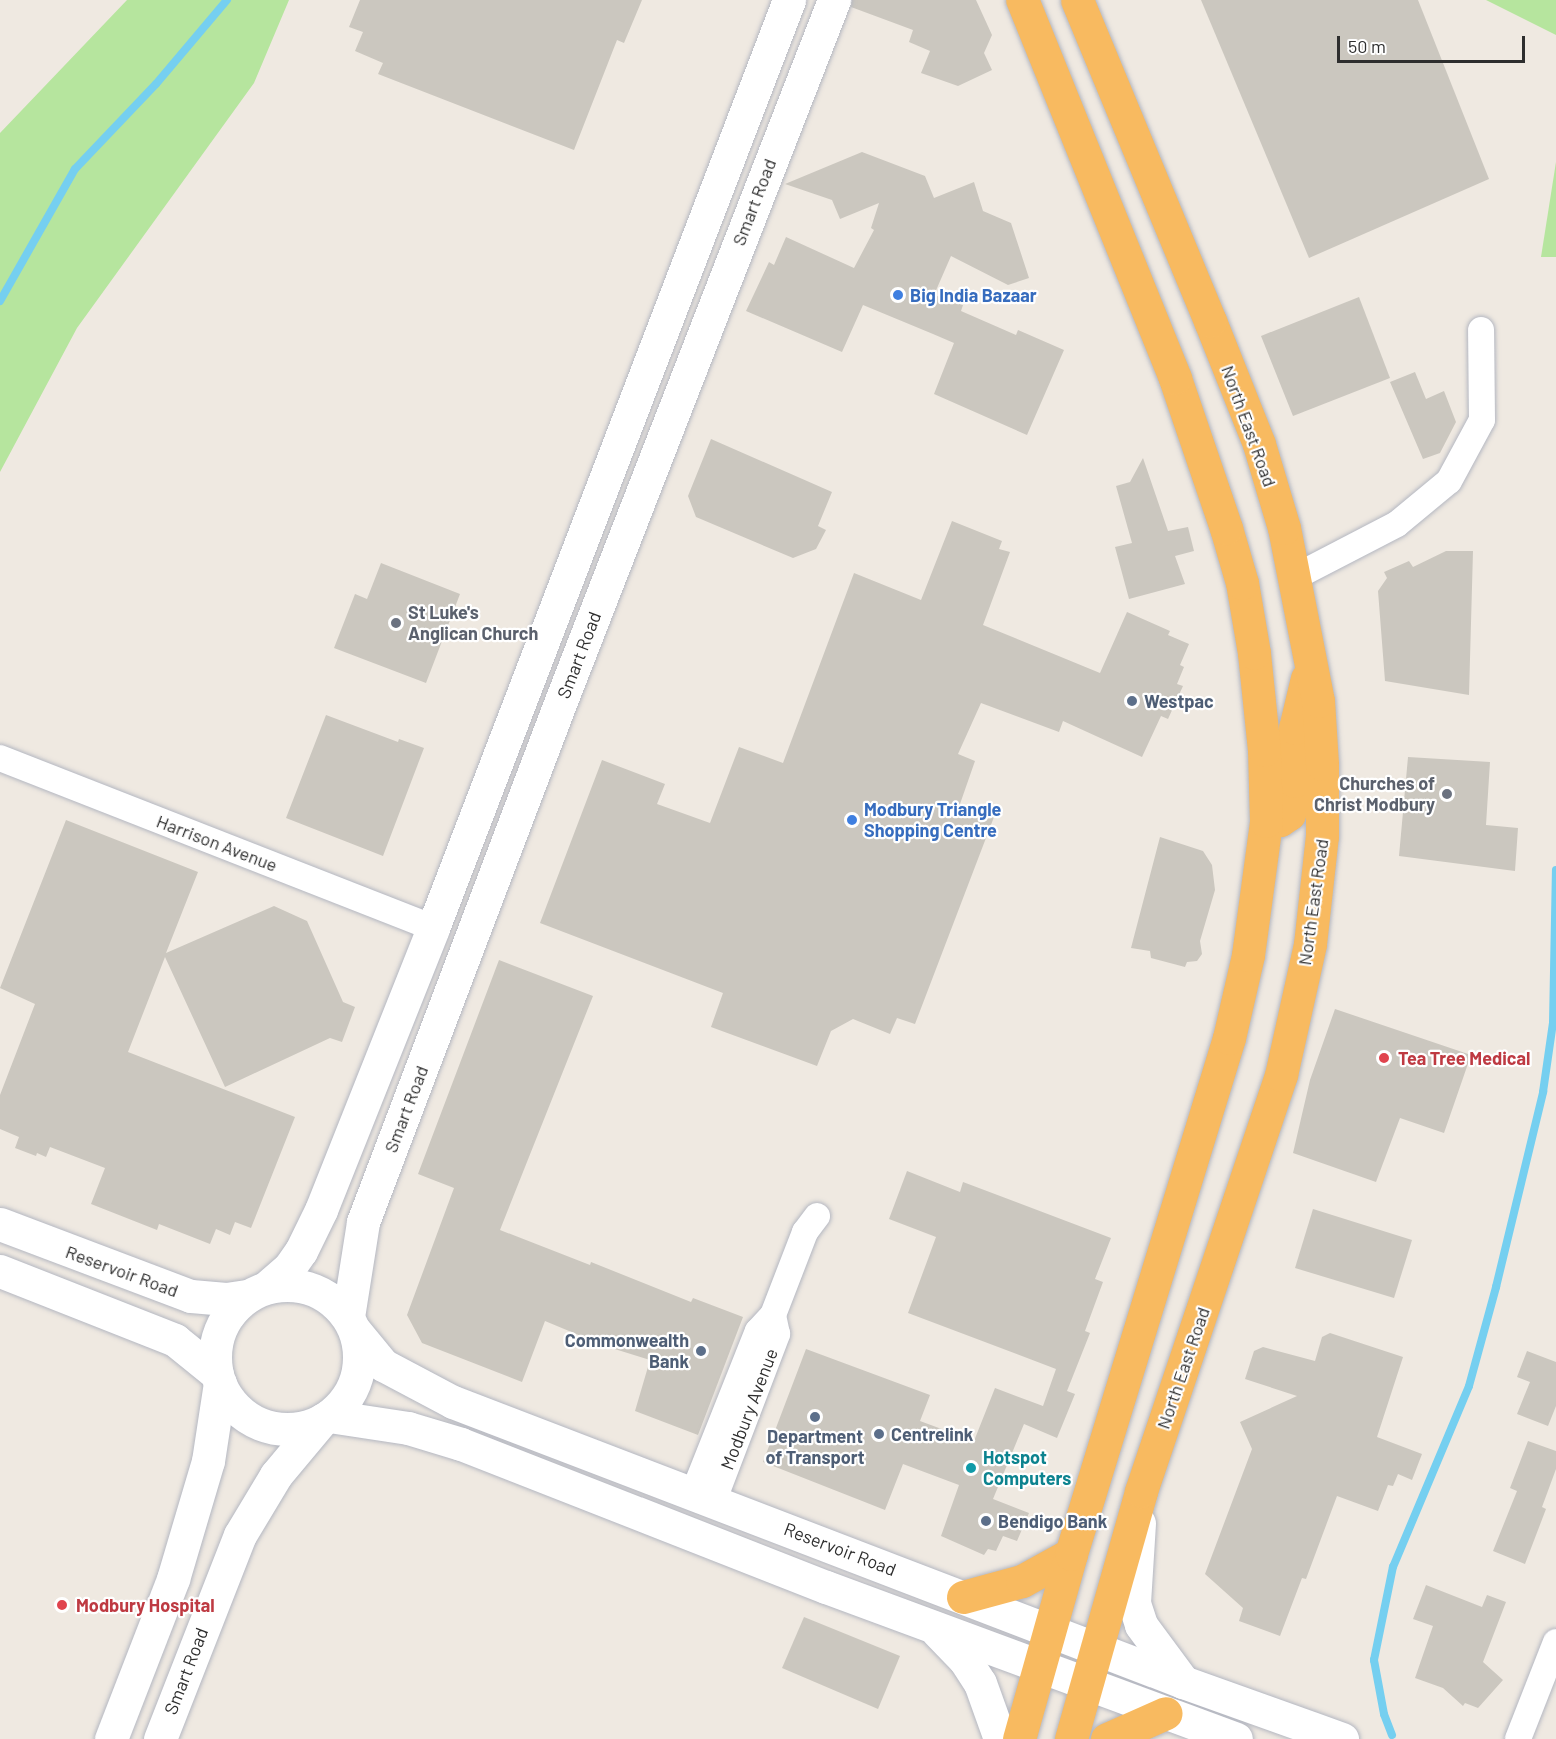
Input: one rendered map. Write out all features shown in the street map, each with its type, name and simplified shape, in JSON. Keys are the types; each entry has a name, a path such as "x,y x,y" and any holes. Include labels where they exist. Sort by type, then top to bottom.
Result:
{"highway":[{"path":"1019,1739 1071,1554 1229,1038 1248,955 1266,821 1264,750 1244,595 1208,469 1175,378 1022,0"},
{"name":"North East Road","path":"1071,1739 1141,1491 1281,1075 1310,944 1322,836 1320,723 1284,528 1258,444 1077,0"},
{"path":"1244,595 1293,578"},
{"path":"1266,821 1280,820 1289,814 1294,781 1294,728 1310,665"},
{"path":"963,1597 1022,1581 1071,1554"},
{"path":"1107,1739 1166,1713"}],"main road":[{"path":"111,1739 173,1579 208,1461 218,1378 216,1344 220,1330 227,1317 288,1268 301,1251 321,1210 433,928 789,0"},
{"name":"Smart Road","path":"351,1324 363,1222 567,685 834,0"},
{"name":"Reservoir Road","path":"0,1224 191,1296 226,1299 257,1292"},
{"path":"0,1271 175,1341 218,1378 231,1402 257,1422 290,1429 326,1418 378,1422 452,1440 933,1627 1236,1739"},
{"path":"257,1292 294,1284 319,1292 340,1307 351,1324 359,1352 358,1373 344,1401 326,1418"},
{"name":"Reservoir Road","path":"351,1324 383,1365 431,1393 1183,1682 1342,1739"},
{"name":"Smart Road","path":"160,1739 240,1535 276,1475 326,1418"},
{"path":"1141,1491 1134,1603 1141,1625 1183,1682"},
{"path":"933,1627 964,1660 980,1683 1000,1739"}],"street":[{"path":"1293,578 1397,524 1449,481 1482,420 1482,330"},
{"name":"Harrison Avenue","path":"0,758 433,928"},
{"name":"Modbury Avenue","path":"703,1498 758,1330 773,1315 805,1232 817,1216"},
{"path":"1518,1739 1556,1642"}],"green space":[{"path":"127,0 289,0 254,83 77,328 0,472 0,133"},
{"path":"1486,0 1556,0 1556,35"},
{"path":"1556,162 1556,257 1541,257"}],"building":[{"path":"360,0 642,0 624,43 617,40 574,150 378,74 383,63 355,51 363,32 349,27"},
{"path":"852,0 976,0 992,35 984,53 992,70 958,86 921,73 930,51 909,42 913,30 851,7"},
{"path":"1201,0 1418,0 1489,179 1309,258"},
{"path":"862,152 925,176 934,198 974,182 983,211 1011,223 1029,278 1008,285 951,256 934,295 963,305 961,311 1016,335 1018,330 1064,350 1027,435 934,394 954,343 863,305 842,352 746,311 769,262 774,265 786,237 854,268 874,230 871,228 879,203 840,219 832,200 785,184"},
{"path":"1359,297 1390,378 1293,416 1261,336"},
{"path":"1415,372 1426,399 1444,391 1456,422 1440,453 1423,459 1390,382"},
{"path":"711,439 832,492 818,526 826,530 816,549 793,558 696,517 688,496"},
{"path":"1143,458 1168,531 1188,527 1194,551 1175,556 1185,584 1129,599 1115,547 1132,543 1116,486 1130,482"},
{"name":"Modbury Triangle Shopping Centre","path":"952,521 1002,541 999,549 1010,552 983,625 1100,673 1127,612 1170,631 1168,635 1189,644 1180,665 1184,667 1177,684 1183,686 1168,719 1161,716 1142,757 1063,721 1059,732 981,703 958,754 975,761 960,804 994,817 915,1024 897,1018 890,1034 853,1019 831,1031 817,1066 711,1027 723,993 540,923 602,760 665,784 657,804 710,823 739,747 783,763 854,573 921,600"},
{"path":"1446,551 1473,551 1469,695 1385,681 1378,591 1387,578 1384,572 1409,561 1413,567"},
{"name":"St Luke's Anglican Church","path":"381,563 460,594 426,683 334,648 355,594 367,599"},
{"path":"326,715 398,742 399,739 424,748 383,856 286,818"},
{"name":"Churches of Christ Modbury","path":"1408,757 1490,762 1486,825 1518,828 1515,871 1399,856"},
{"path":"66,820 198,872 166,953 274,906 307,921 343,1002 355,1007 342,1042 330,1038 225,1087 165,957 128,1052 295,1117 251,1228 235,1222 230,1235 216,1229 210,1244 159,1224 157,1230 91,1204 105,1168 50,1147 46,1157 37,1153 36,1156 15,1148 19,1137 0,1129 0,1095 35,1004 0,988"},
{"path":"1160,837 1203,851 1212,865 1215,890 1200,941 1202,954 1197,961 1187,962 1185,967 1151,958 1150,951 1131,948"},
{"path":"499,960 593,996 500,1230 590,1265 591,1262 691,1302 693,1298 743,1317 698,1435 635,1411 650,1360 605,1346 545,1321 522,1382 422,1343 407,1315 454,1188 418,1174"},
{"path":"1335,1009 1471,1055 1444,1133 1400,1118 1376,1182 1293,1153 1310,1080"},
{"path":"907,1171 960,1192 963,1182 1111,1238 1095,1279 1103,1282 1085,1331 1090,1333 1067,1391 1075,1394 1057,1438 1024,1424 993,1499 1029,1513 1017,1541 1003,1536 996,1551 988,1549 984,1555 941,1536 959,1485 903,1464 885,1510 763,1462 806,1349 930,1395 920,1421 974,1441 995,1388 1043,1406 1056,1369 908,1313 936,1237 889,1219"},
{"path":"1313,1209 1412,1240 1394,1298 1295,1268"},
{"path":"1330,1333 1403,1357 1377,1437 1422,1454 1412,1480 1398,1474 1393,1486 1388,1485 1378,1511 1337,1496 1306,1579 1302,1578 1280,1636 1239,1621 1243,1608 1205,1574 1252,1449 1240,1422 1297,1396 1245,1379 1254,1351 1263,1347 1315,1361 1322,1337"},
{"path":"1527,1351 1556,1362 1556,1406 1548,1426 1517,1414 1530,1382 1517,1377"},
{"path":"1528,1441 1556,1451 1556,1469 1542,1507 1546,1509 1525,1564 1493,1551 1517,1491 1510,1488"},
{"path":"1426,1585 1482,1607 1487,1595 1506,1602 1483,1662 1503,1680 1478,1708 1465,1703 1463,1706 1443,1688 1415,1678 1433,1626 1413,1619"},
{"path":"804,1617 900,1656 878,1709 782,1668"}],"waterway":[{"path":"0,301 75,169 156,84 227,0"},
{"path":"1392,1735 1384,1714 1374,1660 1393,1567 1469,1386 1496,1287 1543,1092 1553,1023 1556,870"}],"place":[{"name":"Big India Bazaar","path":"898,295"},
{"name":"St Luke's Anglican Church","path":"396,623"},
{"name":"Westpac","path":"1132,701"},
{"name":"Churches of Christ Modbury","path":"1447,794"},
{"name":"Modbury Triangle Shopping Centre","path":"852,820"},
{"name":"Tea Tree Medical","path":"1384,1058"},
{"name":"Commonwealth Bank","path":"701,1351"},
{"name":"Department of Transport","path":"815,1417"},
{"name":"Centrelink","path":"879,1434"},
{"name":"Hotspot Computers","path":"971,1468"},
{"name":"Bendigo Bank","path":"986,1521"},
{"name":"Modbury Hospital","path":"62,1605"}]}
